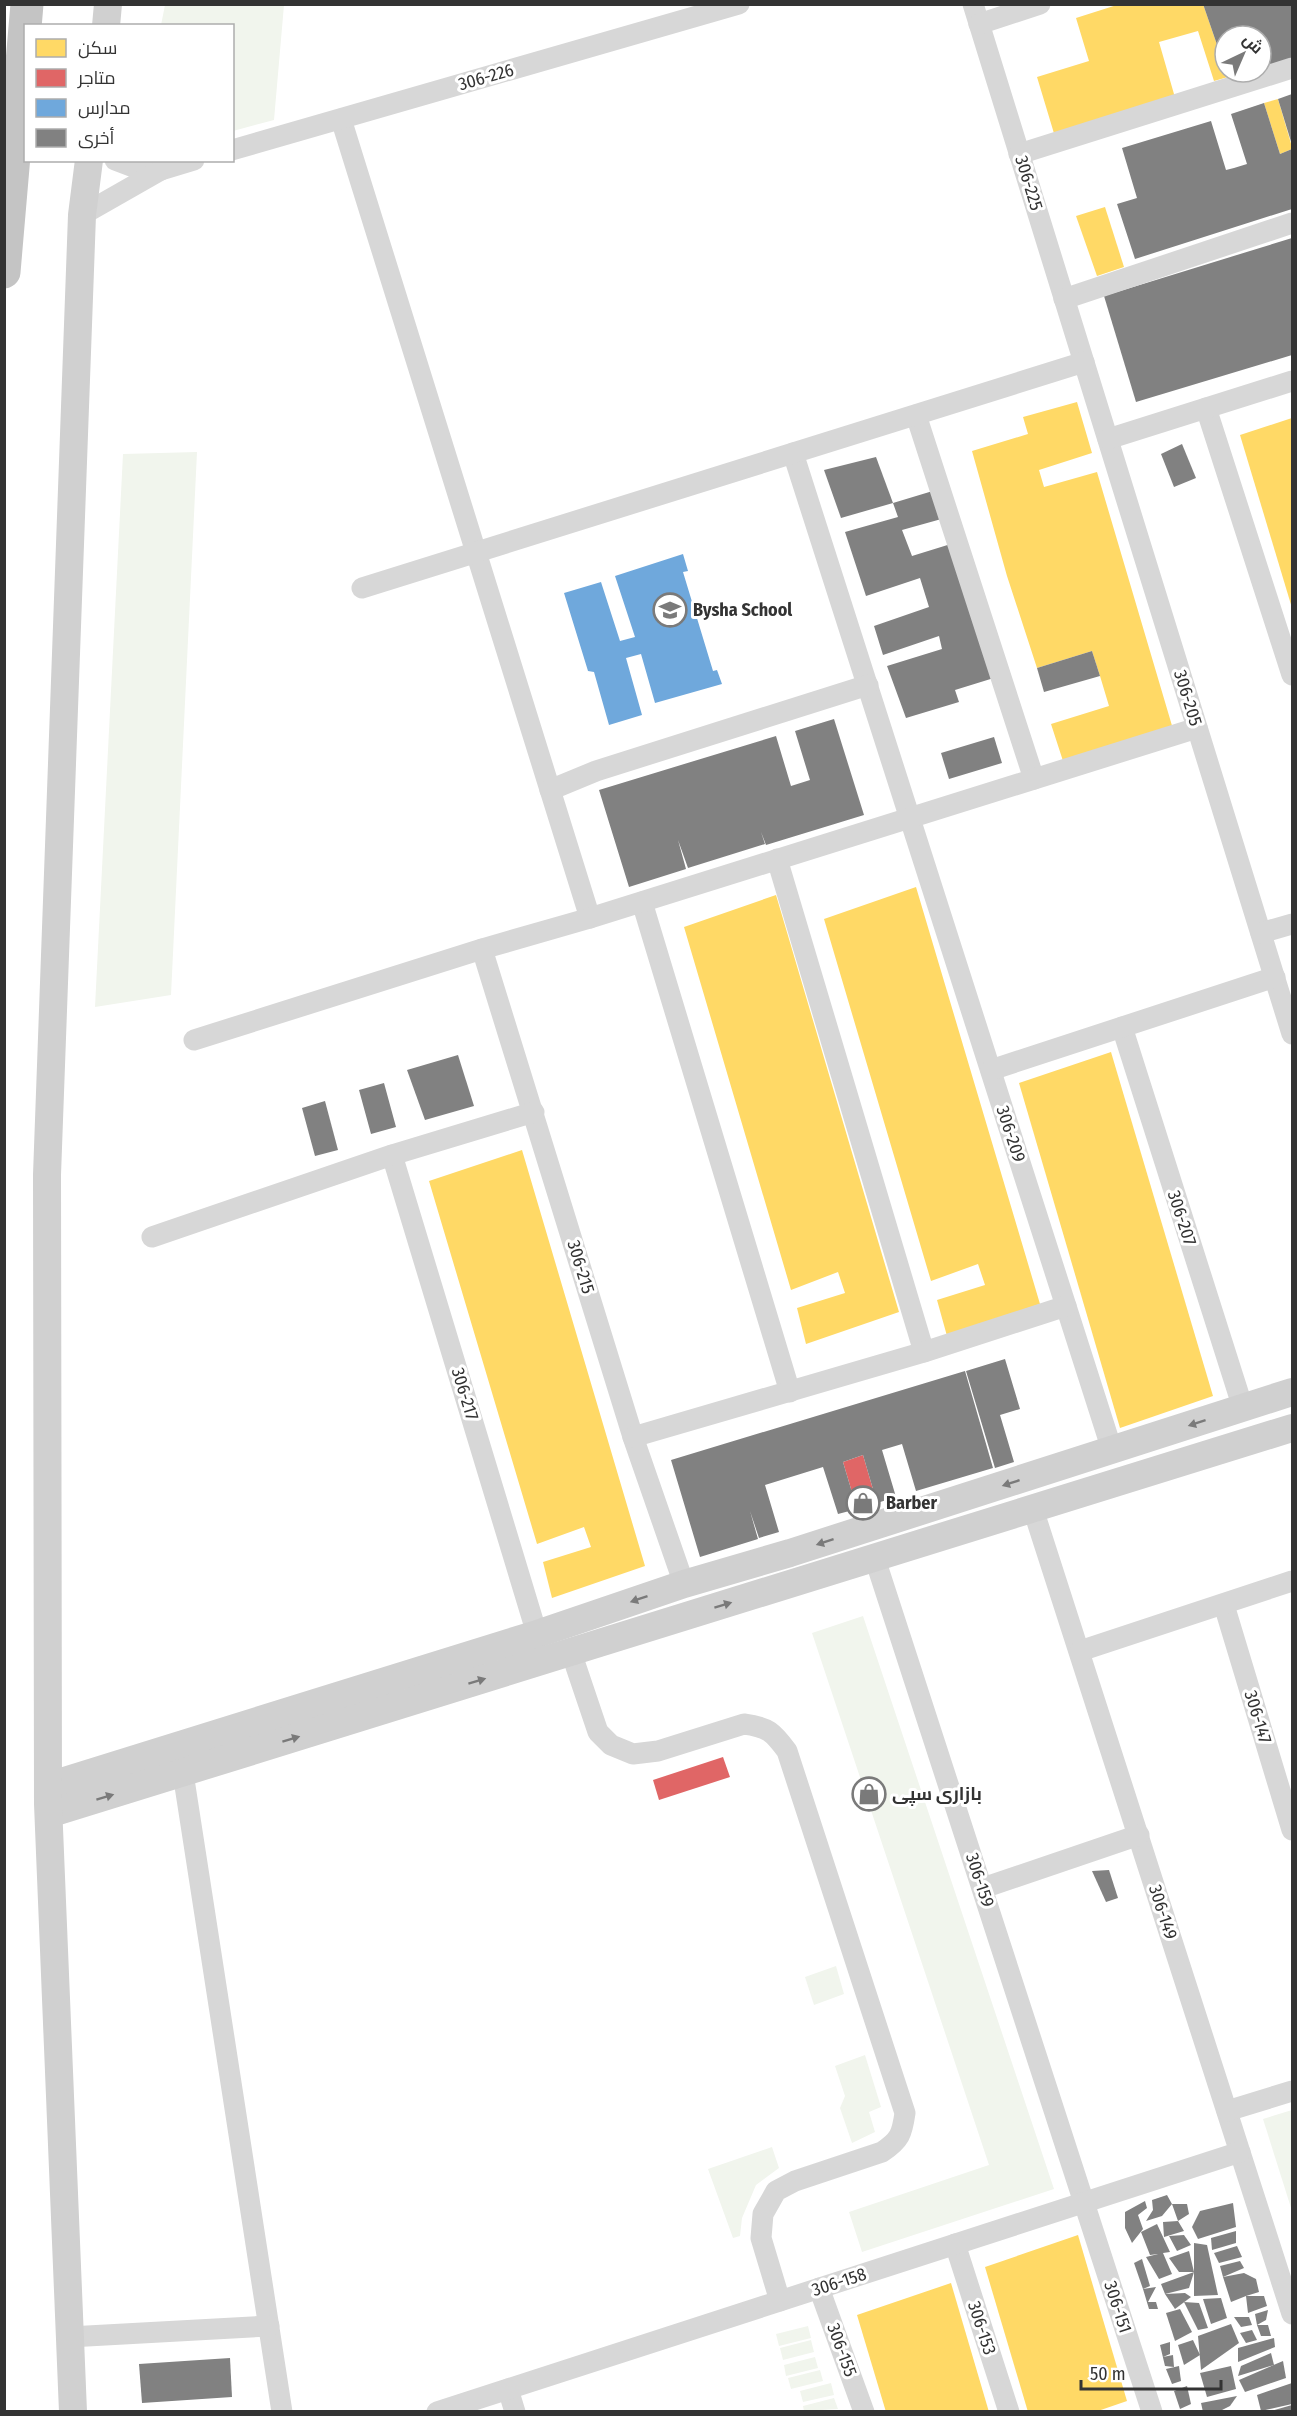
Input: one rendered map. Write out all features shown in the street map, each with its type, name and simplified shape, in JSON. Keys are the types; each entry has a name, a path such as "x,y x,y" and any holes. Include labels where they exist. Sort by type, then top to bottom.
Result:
{"highway":[{"path":"25,24 27,4"},
{"path":"4,272 24,39"}],"street":[{"path":"106,24 108,4"},
{"name":"306-226","path":"234,149 739,4"},
{"path":"976,14 1040,4"},
{"name":"306-225","path":"976,14 1084,362"},
{"path":"1019,154 1293,68"},
{"path":"341,119 590,918"},
{"path":"73,2412 48,1786 47,1175 82,215 89,162"},
{"path":"120,162 136,168 161,170"},
{"path":"82,215 161,170 187,162"},
{"path":"1064,299 1293,223"},
{"path":"362,588 1084,362"},
{"name":"306-205","path":"1084,362 1293,1034"},
{"path":"1108,439 1293,381"},
{"path":"1206,408 1293,675"},
{"path":"916,415 1034,779"},
{"name":"306-209","path":"793,453 1112,1450"},
{"path":"550,790 596,771 868,685"},
{"path":"194,1040 1197,728"},
{"path":"777,860 924,1352"},
{"path":"642,902 790,1392"},
{"path":"1261,933 1293,924"},
{"name":"306-215","path":"482,949 633,1437 684,1584"},
{"path":"991,1070 1275,977"},
{"name":"306-207","path":"1122,1027 1243,1408"},
{"path":"152,1237 392,1155 534,1112"},
{"name":"306-217","path":"392,1155 537,1634"},
{"path":"633,1437 924,1352 1066,1306"},
{"path":"48,1786 537,1634 684,1584 790,1553 1293,1392"},
{"path":"49,1814 1293,1428"},
{"name":"306-149","path":"1033,1509 1292,2314"},
{"path":"790,1553 798,1582"},
{"name":"306-159","path":"875,1559 1084,2202"},
{"path":"1080,1651 1293,1581"},
{"name":"306-147","path":"1224,1605 1293,1830"},
{"path":"571,1653 598,1732 611,1745 633,1754 658,1751 744,1724 773,1732 788,1751 902,2102 905,2113 902,2133 893,2145 882,2152 795,2181 776,2192 763,2214 761,2238 780,2301"},
{"path":"183,1773 282,2412"},
{"path":"983,1888 1139,1835"},
{"path":"1227,2111 1293,2091"},
{"name":"306-158","path":"437,2412 1240,2152"},
{"name":"306-151","path":"1084,2202 1152,2412"},
{"name":"306-153","path":"955,2244 1009,2412"},
{"name":"306-155","path":"819,2288 864,2412"},
{"path":"69,2337 269,2326"},
{"path":"508,2390 515,2412"}],"shaded area":[{"path":"165,5 284,5 274,120 234,131 234,24 161,24"},
{"path":"197,452 171,995 95,1007 123,454"},
{"path":"863,1616 1054,2189 862,2252 849,2212 989,2165 812,1633"},
{"path":"836,1966 844,1994 814,2005 805,1977"},
{"path":"865,2055 881,2107 869,2112 875,2132 852,2143 840,2108 845,2096 835,2066"},
{"path":"1292,2110 1292,2211 1263,2119"},
{"path":"772,2147 779,2168 756,2185 742,2218 740,2236 733,2238 708,2169"},
{"path":"808,2326 811,2338 779,2346 776,2334"},
{"path":"811,2340 814,2352 783,2360 780,2348"},
{"path":"815,2357 818,2368 786,2376 784,2365"},
{"path":"820,2370 823,2381 791,2389 788,2378"},
{"path":"831,2383 834,2395 803,2402 800,2391"},
{"path":"834,2398 838,2409 804,2411 803,2406"}],"building: سكن":[{"path":"1120,4 1203,4 1213,33 1213,78 1198,31 1159,42 1176,101 1056,140 1037,77 1089,61 1076,18"},
{"path":"1278,99 1292,147 1280,154 1264,103"},
{"path":"1105,207 1124,267 1097,276 1076,216"},
{"path":"1077,402 1092,453 1039,470 1044,487 1097,472 1173,729 1063,761 1051,724 1109,706 1092,651 1037,668 1007,576 972,451 1028,434 1023,417"},
{"path":"1292,418 1292,608 1240,435"},
{"path":"916,887 1040,1304 947,1336 937,1300 985,1285 978,1264 931,1281 824,919"},
{"path":"776,895 899,1312 806,1344 797,1308 845,1293 838,1272 791,1290 684,927"},
{"path":"1111,1052 1213,1396 1120,1428 1019,1083"},
{"path":"522,1150 645,1566 552,1598 543,1562 591,1547 584,1527 537,1544 429,1181"},
{"path":"1078,2235 1127,2401 1095,2412 1028,2412 985,2267"},
{"path":"951,2283 989,2412 886,2412 857,2315"}],"building: متاجر":[{"path":"863,1455 877,1503 857,1509 843,1462"},
{"path":"723,1757 730,1777 659,1800 653,1780"}],"building: مدارس":[{"path":"683,554 688,571 683,572 713,671 717,670 722,684 655,703 641,654 626,658 642,715 609,725 594,672 588,671 564,593 601,582 620,641 635,637 615,576"}],"building: أخرى":[{"path":"1203,4 1292,4 1292,59 1273,65 1273,24 1213,24 1213,33"},
{"path":"1292,94 1292,145 1278,99"},
{"path":"1264,103 1280,154 1292,149 1292,209 1135,259 1117,204 1137,198 1122,148 1211,121 1226,170 1247,164 1231,114"},
{"path":"1292,238 1292,355 1136,402 1104,296"},
{"path":"1182,444 1196,478 1174,487 1161,454"},
{"path":"876,457 893,503 841,518 824,470"},
{"path":"936,490 945,518 902,530 912,556 954,543 997,677 955,690 959,702 906,718 887,666 942,649 939,636 883,655 874,626 929,607 920,578 866,596 845,532 898,517 893,503"},
{"path":"1092,651 1100,676 1044,692 1037,668"},
{"path":"834,719 864,815 766,845 761,832 765,844 688,868 678,840 686,869 629,887 599,790 776,736 791,786 810,780 795,731"},
{"path":"994,737 1002,763 949,779 941,753"},
{"path":"458,1055 474,1106 425,1120 407,1070"},
{"path":"384,1083 396,1127 371,1134 359,1090"},
{"path":"325,1101 338,1150 315,1156 302,1108"},
{"path":"1005,1359 1020,1409 1000,1415 1014,1462 995,1468 966,1371"},
{"path":"965,1371 993,1468 916,1491 902,1444 882,1450 896,1497 877,1503 863,1455 843,1462 857,1509 838,1514 823,1467 765,1485 779,1532 759,1538 750,1511 758,1539 700,1557 671,1460"},
{"path":"1109,1870 1118,1898 1106,1902 1092,1871"},
{"path":"1167,2195 1172,2204 1162,2216 1146,2221 1153,2210 1152,2200"},
{"path":"1145,2201 1147,2208 1138,2215 1143,2229 1132,2243 1125,2228 1125,2212"},
{"path":"1233,2203 1236,2227 1198,2239 1192,2227 1200,2211"},
{"path":"1172,2204 1187,2204 1189,2214 1178,2221"},
{"path":"1178,2221 1184,2231 1164,2237 1163,2222"},
{"path":"1157,2224 1170,2252 1163,2253 1172,2274 1159,2279 1146,2257 1158,2254 1150,2255 1141,2232"},
{"path":"1236,2231 1236,2243 1212,2250 1211,2238"},
{"path":"1184,2235 1191,2245 1177,2251 1169,2236"},
{"path":"1194,2243 1207,2245 1218,2295 1194,2296"},
{"path":"1237,2246 1242,2257 1219,2263 1214,2253"},
{"path":"1189,2251 1194,2272 1179,2272 1169,2258"},
{"path":"1142,2259 1150,2286 1143,2289 1134,2263"},
{"path":"1240,2261 1244,2268 1223,2277 1220,2266"},
{"path":"1194,2272 1189,2288 1165,2294 1161,2284"},
{"path":"1244,2273 1256,2279 1259,2292 1231,2302 1223,2277"},
{"path":"1156,2287 1148,2302 1156,2302 1158,2309 1149,2309 1143,2289"},
{"path":"1185,2293 1191,2297 1175,2309 1165,2294"},
{"path":"1246,2296 1264,2296 1267,2306 1248,2313"},
{"path":"1221,2298 1227,2318 1211,2324 1203,2299"},
{"path":"1184,2302 1199,2303 1208,2328 1198,2330"},
{"path":"1180,2309 1192,2332 1175,2341 1166,2313"},
{"path":"1268,2310 1266,2320 1257,2325 1255,2314"},
{"path":"1234,2317 1249,2317 1252,2325 1241,2327"},
{"path":"1231,2324 1239,2343 1201,2370 1198,2336"},
{"path":"1257,2325 1268,2325 1271,2336 1261,2336"},
{"path":"1252,2330 1257,2340 1246,2343 1240,2333"},
{"path":"1274,2338 1275,2347 1238,2362 1238,2348"},
{"path":"1193,2340 1200,2355 1184,2365 1178,2345"},
{"path":"1170,2342 1170,2354 1163,2357 1173,2355 1174,2367 1165,2366 1160,2345"},
{"path":"1271,2353 1274,2365 1238,2376 1241,2366"},
{"path":"230,2358 232,2397 142,2403 139,2364"},
{"path":"1283,2361 1286,2378 1245,2392 1239,2380"},
{"path":"1179,2366 1181,2381 1172,2384 1166,2369"},
{"path":"1231,2366 1236,2389 1207,2397 1200,2373"},
{"path":"1292,2383 1292,2404 1261,2411 1257,2395"},
{"path":"1187,2386 1191,2404 1180,2409 1174,2391"},
{"path":"1237,2396 1230,2406 1218,2412 1203,2412 1201,2403"},
{"path":"1292,2405 1292,2412 1271,2412 1271,2411"}],"place":[{"name":"Bysha School","path":"670,610"},
{"name":"Barber","path":"863,1503"},
{"name":"بازاری سپی","path":"869,1794"}]}
